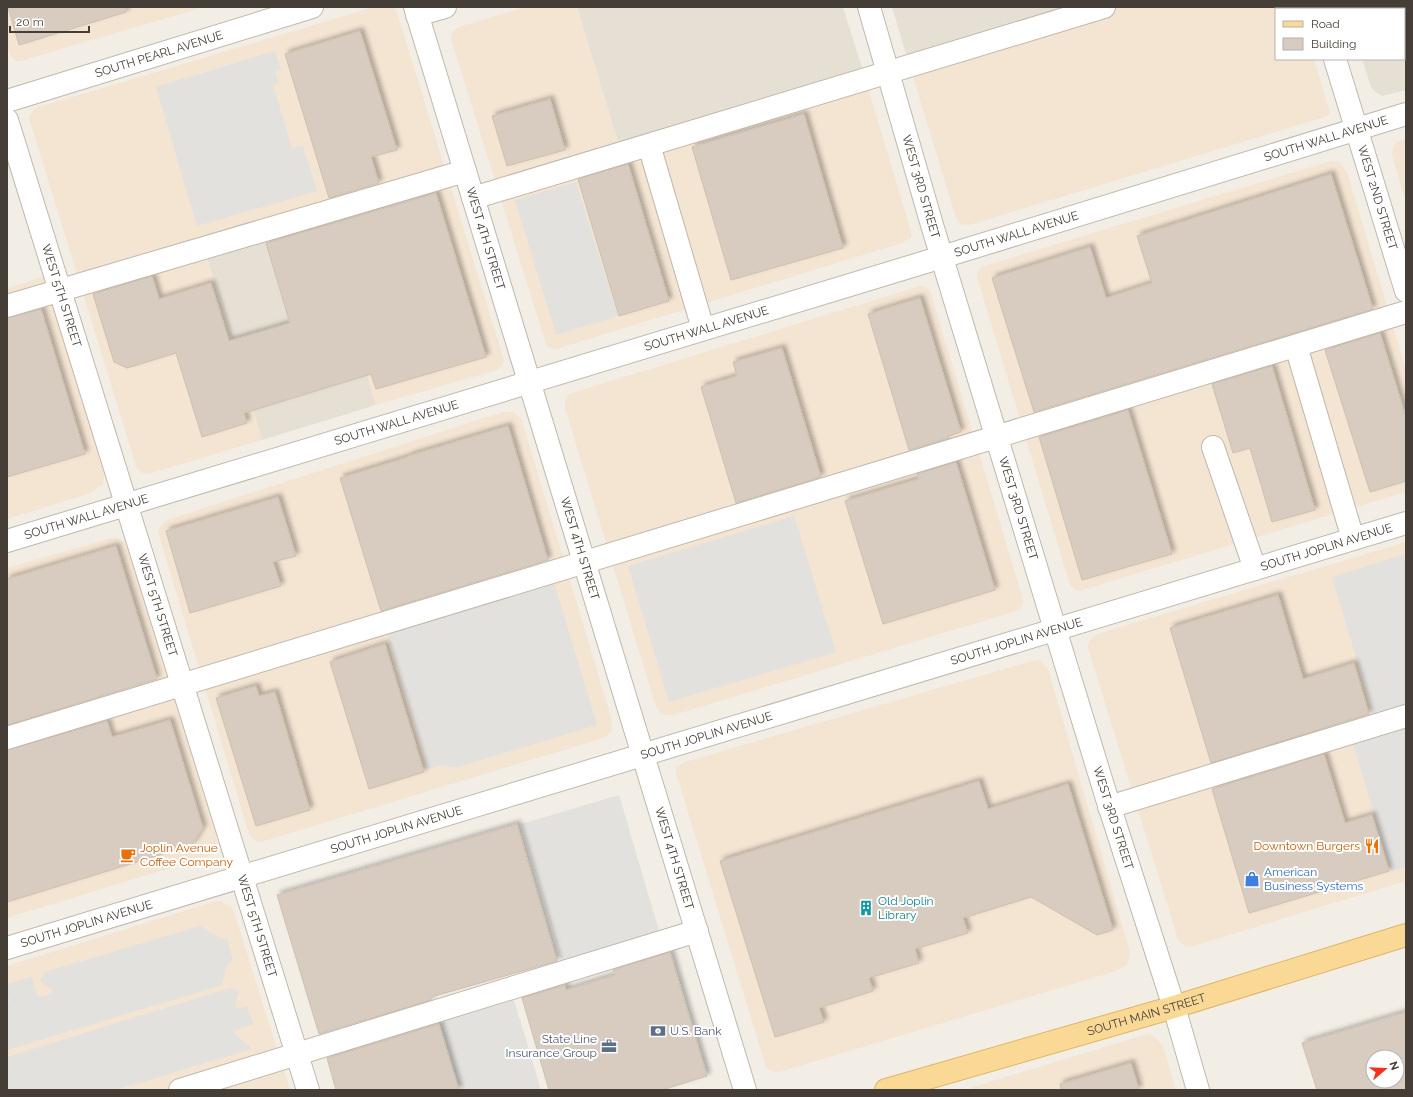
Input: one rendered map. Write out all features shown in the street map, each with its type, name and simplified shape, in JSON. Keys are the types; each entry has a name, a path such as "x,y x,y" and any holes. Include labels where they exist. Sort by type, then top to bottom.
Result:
{"main road":[{"name":"SOUTH MAIN STREET","path":"886,1090 1174,1007 1406,935"}],"street":[{"name":"SOUTH PEARL AVENUE","path":"7,101 312,7"},
{"path":"416,11 445,7"},
{"name":"WEST 3RD STREET","path":"869,7 942,257 1054,629 1109,807 1174,1007 1198,1090"},
{"path":"473,198 649,146 1104,7"},
{"name":"WEST 4TH STREET","path":"416,11 745,1090"},
{"name":"WEST 2ND STREET","path":"1335,60 1406,291"},
{"name":"SOUTH WALL AVENUE","path":"7,541 942,257 1406,114"},
{"name":"WEST 5TH STREET","path":"7,120 308,1090"},
{"path":"649,146 703,329"},
{"path":"7,306 465,171"},
{"path":"7,738 1406,312"},
{"path":"1296,346 1353,539"},
{"path":"1212,447 1255,568"},
{"name":"SOUTH JOPLIN AVENUE","path":"7,948 1406,523"},
{"path":"1109,807 1406,716"},
{"path":"180,1090 697,931"}],"shaded area":[{"path":"7,7 204,7 17,62 10,55 7,45"},
{"path":"374,7 394,7 396,9 504,360 502,366 497,370 376,405 319,216 205,251 262,440 148,474 142,473 137,469 29,118 30,114 39,107"},
{"path":"525,7 577,7 618,142 863,71 911,231 911,237 902,243 556,349 550,348 547,346 545,341 451,39 452,33 462,26"},
{"path":"577,7 843,7 863,71 618,142"},
{"path":"892,7 1072,7 907,57"},
{"path":"1072,7 1298,7 1275,8 1275,60 1314,60 1330,113 1325,117 969,225 961,224 956,218 907,57"},
{"path":"1406,7 1406,90 1382,96 1376,92 1371,87 1362,60 1405,60 1405,8 1346,8"},
{"path":"275,51 281,69 275,71 279,83 273,85 292,148 303,146 317,191 197,226 156,87"},
{"path":"1406,139 1406,203 1392,155 1393,146 1398,141"},
{"path":"1331,161 1339,162 1347,172 1406,370 1406,492 1079,591 1075,590 1070,585 977,277 978,272 981,267"},
{"path":"576,182 618,316 556,335 515,200"},
{"path":"319,216 376,405 262,440 205,251"},
{"path":"45,276 103,470 104,479 102,485 91,493 7,519 7,288"},
{"path":"920,286 926,287 930,291 932,297 1022,596 1023,603 1021,608 1016,611 674,715 666,715 660,712 656,707 565,408 565,400 568,395"},
{"path":"503,412 512,412 522,421 611,717 611,732 607,736 600,739 261,842 255,841 249,834 158,532 160,527 163,523 170,519"},
{"path":"794,516 836,652 669,702 628,566"},
{"path":"112,538 118,538 124,542 128,550 216,836 217,845 215,851 206,857 7,918 7,568"},
{"path":"1406,542 1406,881 1190,947 1185,946 1178,939 1088,648 1089,641 1100,633"},
{"path":"1406,554 1406,704 1373,714 1332,577"},
{"path":"554,583 597,725 454,768 442,765 428,769 387,634"},
{"path":"1040,660 1048,669 1130,952 1129,960 1126,966 1113,972 783,1071 775,1072 770,1070 766,1067 676,773 676,767 685,762 1032,661"},
{"path":"1406,728 1406,867 1391,871 1353,744"},
{"path":"619,795 660,934 562,963 521,824"},
{"path":"221,901 231,907 235,915 290,1090 7,1090 7,966 213,902"},
{"path":"200,926 223,939 227,939 233,961 229,963 226,968 222,985 7,1050 7,1002 9,1002 9,999 7,984 32,977 37,995 42,997 51,994 52,992 52,989 40,981 45,972"},
{"path":"230,988 239,991 235,1007 239,1009 247,1006 253,1024 236,1030 234,1033 252,1049 116,1090 7,1090 7,1057"},
{"path":"514,1000 541,1090 459,1090 438,1023"},
{"path":"1147,1034 1157,1039 1163,1046 1176,1090 971,1090 970,1088"}],"building":[{"path":"8,7 126,7 126,12 19,45"},
{"path":"360,31 397,150 371,157 379,183 329,198 285,54"},
{"path":"550,99 565,150 507,166 492,116"},
{"path":"804,114 843,248 731,280 692,147"},
{"path":"628,164 669,301 619,316 578,179"},
{"path":"1331,174 1373,309 1034,412 992,278 1090,247 1106,298 1152,283 1137,236"},
{"path":"436,193 486,357 376,389 371,374 244,413 247,423 202,437 176,353 127,368 114,362 93,294 152,276 159,299 211,283 229,341 290,323 266,243"},
{"path":"920,298 961,432 948,436 949,438 909,450 868,314"},
{"path":"41,309 85,454 7,477 7,318"},
{"path":"1380,333 1406,417 1406,481 1370,492 1325,350"},
{"path":"782,348 821,477 736,503 701,387 737,376 733,362"},
{"path":"1272,366 1315,510 1272,522 1250,448 1233,453 1212,384"},
{"path":"1128,410 1172,554 1082,580 1039,437"},
{"path":"508,426 548,560 381,611 340,478"},
{"path":"956,462 995,590 883,624 845,501 918,479 917,474"},
{"path":"278,497 296,556 273,562 281,586 190,613 166,531"},
{"path":"116,546 157,679 7,725 7,579"},
{"path":"1278,595 1303,679 1354,663 1369,714 1211,763 1170,628"},
{"path":"385,644 424,772 369,789 330,662"},
{"path":"256,686 259,696 275,692 310,810 256,826 216,698"},
{"path":"170,720 203,828 192,845 7,902 7,750 107,721 112,737"},
{"path":"1324,754 1345,823 1372,815 1389,871 1249,913 1212,789"},
{"name":"Old Joplin Library","path":"979,781 988,809 1068,784 1113,930 1097,935 1031,897 963,918 968,933 915,949 919,963 869,978 873,991 819,1008 824,1022 775,1037 720,861"},
{"path":"517,824 557,961 431,997 431,1000 319,1034 277,895"},
{"path":"670,952 707,1076 662,1090 549,1090 522,998 565,985 566,990 615,975 613,970"},
{"path":"1406,1012 1406,1090 1317,1090 1302,1043"},
{"path":"439,1024 459,1090 336,1090 327,1058"},
{"path":"1131,1063 1139,1090 1061,1090 1060,1084"}],"place":[{"name":"Downtown Burgers","path":"1372,846"},
{"name":"Joplin Avenue Coffee Company","path":"128,855"},
{"name":"American Business Systems","path":"1252,879"},
{"name":"Old Joplin Library","path":"866,908"},
{"name":"U.S. Bank","path":"658,1031"},
{"name":"State Line Insurance Group","path":"609,1046"}]}
